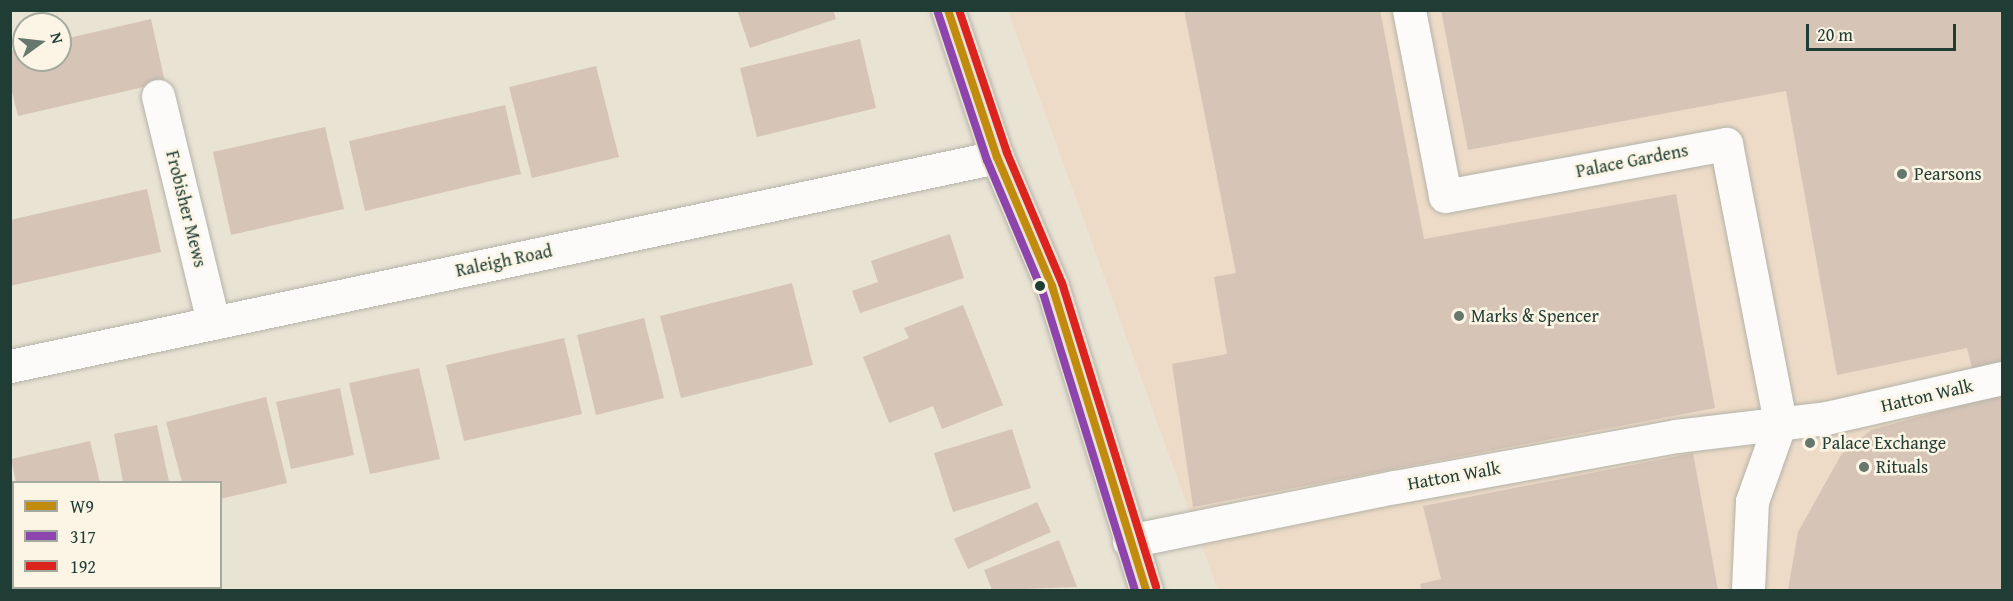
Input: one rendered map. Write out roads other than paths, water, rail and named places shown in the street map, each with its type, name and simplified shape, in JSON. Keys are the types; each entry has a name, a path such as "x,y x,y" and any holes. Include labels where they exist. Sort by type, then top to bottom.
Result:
{"main road":[{"path":"948,10 997,157 1052,286 1146,591"}],"street":[{"name":"Palace Gardens","path":"1409,10 1445,196 1725,144 1780,423"},
{"name":"Frobisher Mews","path":"158,96 213,322"},
{"name":"Raleigh Road","path":"10,366 997,157"},
{"name":"Hatton Walk","path":"1129,541 1395,487 1676,436 1780,423 1899,404 2002,378"},
{"path":"1748,591 1752,501 1780,423"}],"place":[{"name":"Pearsons","path":"1902,174"},
{"name":"Marks & Spencer","path":"1459,316"},
{"name":"Palace Exchange","path":"1810,443"},
{"name":"Rituals","path":"1864,467"}]}
